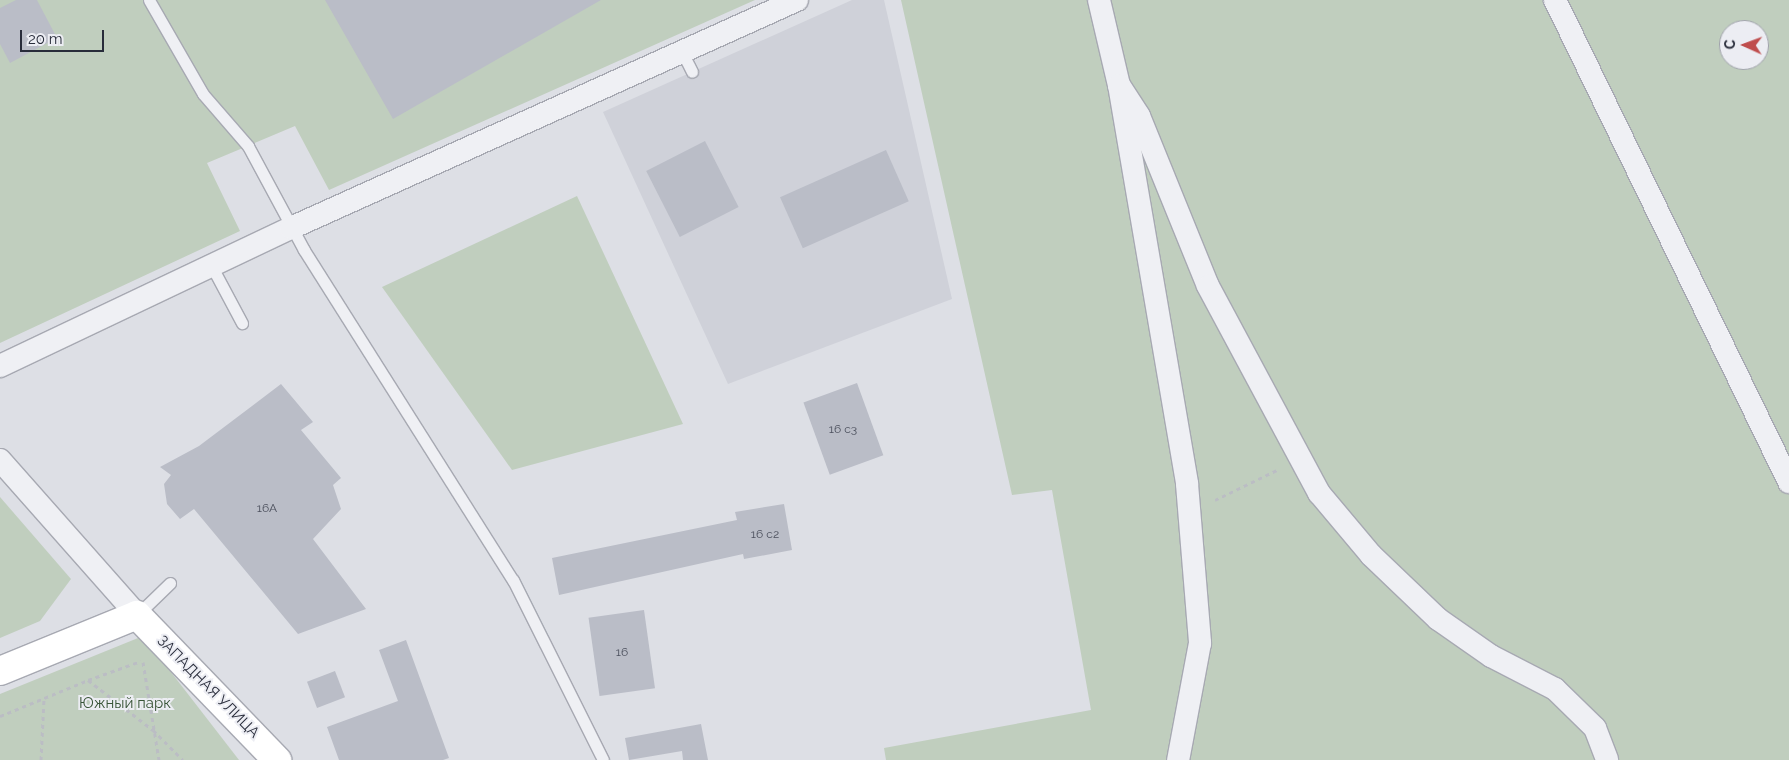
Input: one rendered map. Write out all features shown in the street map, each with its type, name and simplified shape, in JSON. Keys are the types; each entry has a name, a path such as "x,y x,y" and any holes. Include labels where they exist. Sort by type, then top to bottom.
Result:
{"street":[{"path":"0,366 291,228 687,62 797,0"},
{"path":"1098,0 1119,86 1187,484 1200,643 1178,760"},
{"path":"1555,0 1789,482"},
{"path":"1119,86 1139,116 1208,286 1318,493 1371,555 1438,619 1491,656 1555,689 1595,728 1607,760"},
{"path":"0,460 137,615 0,671"},
{"name":"ЗАПАДНАЯ УЛИЦА","path":"137,615 277,760"}],"lane":[{"path":"149,0 203,94 248,146 291,228 514,580 603,760"},
{"path":"212,266 242,323"},
{"path":"137,615 170,583"}],"path":[{"path":"1189,512 1300,459"},
{"path":"137,615 152,730 158,760"},
{"path":"0,716 143,660"},
{"path":"88,680 152,730 183,760"},
{"path":"41,760 44,698"}],"shaded area":[{"path":"852,0 884,0 952,299 728,384 603,112"}],"green space":[{"path":"0,0 755,0 329,190 295,126 207,163 240,231 0,343"},
{"path":"901,0 1789,0 1789,760 886,760 884,748 1091,710 1052,490 1012,495"},
{"path":"577,196 683,424 512,470 382,287"},
{"path":"0,497 71,579 40,621 0,638"},
{"name":"Южный парк","path":"143,636 239,760 0,760 0,694"}],"building":[{"path":"16,0 37,0 57,38 10,63 0,44 0,8"},
{"path":"325,0 601,0 393,119"},
{"path":"705,141 739,207 680,237 646,171"},
{"path":"886,150 909,201 803,248 780,197"},
{"path":"857,383 883,455 830,475 803,402"},
{"path":"281,384 313,422 301,430 341,478 333,485 341,509 313,539 366,609 298,634 194,509 180,519 167,504 164,484 171,475 160,467 199,446"},
{"path":"784,504 792,550 744,559 743,554 559,595 552,558 737,520 735,512"},
{"path":"644,610 655,688 600,696 589,618"},
{"path":"406,640 449,758 443,760 339,760 327,727 398,701 379,650"},
{"path":"335,671 345,697 317,708 307,682"},
{"path":"701,724 708,760 683,760 682,751 629,760 625,738"}]}
